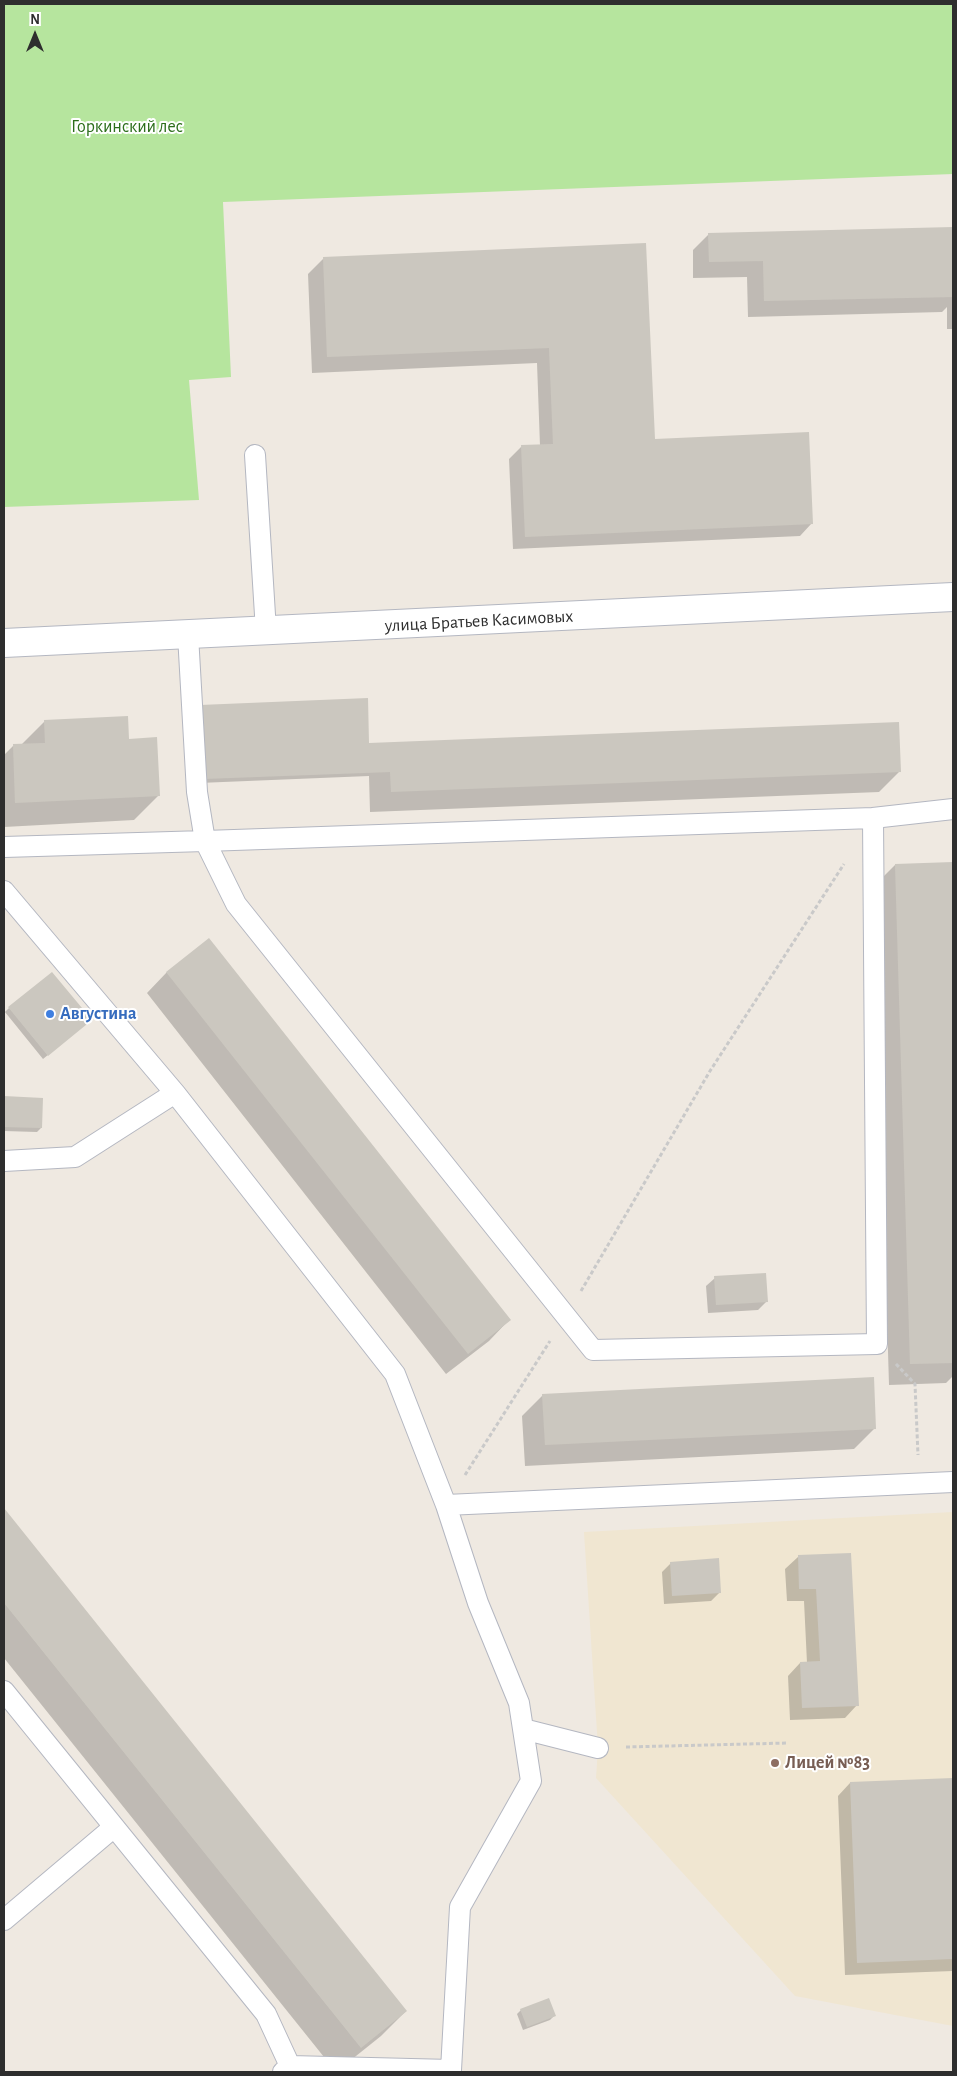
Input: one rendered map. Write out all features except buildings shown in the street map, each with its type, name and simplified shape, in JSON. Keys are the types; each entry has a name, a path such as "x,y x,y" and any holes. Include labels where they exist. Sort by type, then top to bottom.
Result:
{"street":[{"name":"улица Братьев Касимовых","path":"4,643 953,597"}],"lane":[{"path":"255,455 266,631"},
{"path":"188,635 197,792 205,840 236,904 593,1350 877,1344 873,818"},
{"path":"4,847 873,818 953,809"},
{"path":"4,891 175,1093 395,1374 446,1505 478,1603 519,1703 531,1781 460,1907 451,2071 286,2069 266,2014 4,1691"},
{"path":"4,1161 75,1157 175,1093"},
{"path":"446,1505 953,1482"},
{"path":"523,1729 598,1748"},
{"path":"4,1920 114,1827"}],"path":[{"path":"446,1505 566,1317 710,1071 847,859"},
{"path":"877,1344 915,1384 918,1438"},
{"path":"598,1748 788,1743"}],"shaded area":[{"name":"Лицей №83","path":"953,1512 953,2026 795,1996 596,1778 598,1748 584,1532"}],"green space":[{"name":"Горкинский лес","path":"4,4 953,4 953,174 223,202 231,377 189,380 199,500 4,507"}],"place":[{"name":"Августина","path":"50,1014"},
{"name":"Лицей №83","path":"775,1763"}]}
